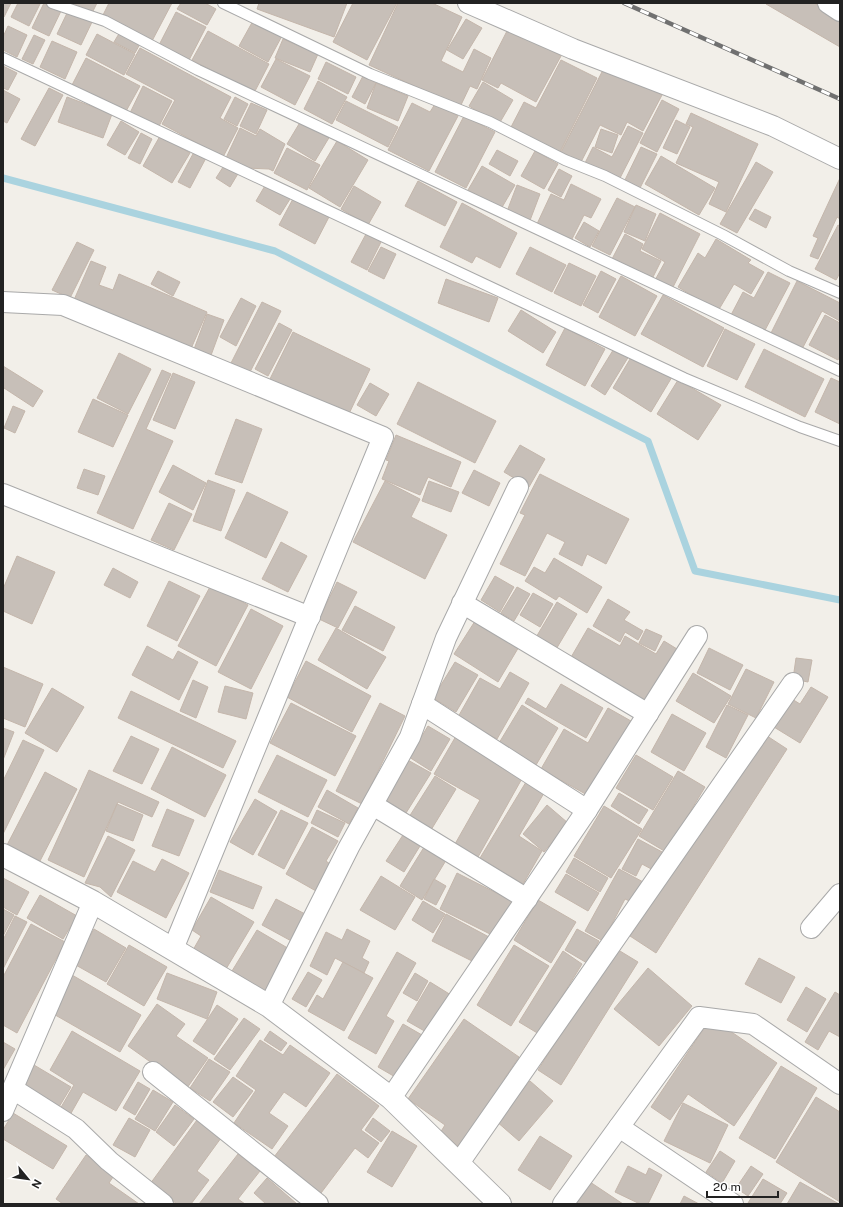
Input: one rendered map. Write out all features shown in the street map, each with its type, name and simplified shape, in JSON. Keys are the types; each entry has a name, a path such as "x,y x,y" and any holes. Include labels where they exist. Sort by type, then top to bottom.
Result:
{"street":[{"path":"468,3 573,49 773,126 840,159"},
{"path":"828,3 840,11"},
{"path":"3,302 63,305 383,437 172,949"},
{"path":"268,1006 410,737 446,638 518,487"},
{"path":"3,494 310,617"},
{"path":"462,603 648,714"},
{"path":"391,1098 587,810 696,636"},
{"path":"459,1162 793,683"},
{"path":"422,704 587,810"},
{"path":"373,805 527,899"},
{"path":"3,855 93,902 268,1006 391,1098 459,1162 500,1204"},
{"path":"811,928 840,894"},
{"path":"3,1111 93,902"},
{"path":"563,1204 699,1017 753,1024 840,1084"},
{"path":"153,1072 318,1204"},
{"path":"13,1089 76,1129 109,1161 163,1204"},
{"path":"620,1127 733,1204"}],"lane":[{"path":"52,3 105,21 198,70 840,371"},
{"path":"223,3 370,74 490,122 565,160 605,176 723,235 789,271 840,293"},
{"path":"3,58 684,378 800,427 840,441"}],"building":[{"path":"3,3 11,3 4,17 3,16"},
{"path":"18,3 40,4 29,26 11,17"},
{"path":"44,3 61,11 49,36 32,28"},
{"path":"72,3 97,3 92,13"},
{"path":"109,3 172,3 152,41 103,15"},
{"path":"181,3 205,3 216,9 207,25 177,9"},
{"path":"259,3 347,3 334,37 257,9"},
{"path":"353,3 397,3 367,60 333,42"},
{"path":"398,3 432,3 462,17 441,61 463,72 474,49 491,58 477,89 470,86 460,107 369,65"},
{"path":"814,3 840,18 840,47 766,4"},
{"path":"68,11 92,22 81,45 57,34"},
{"path":"176,12 206,27 188,62 158,47"},
{"path":"254,19 283,34 268,62 239,46"},
{"path":"466,19 482,28 463,59 447,50"},
{"path":"8,26 27,35 17,57 3,50 3,37"},
{"path":"208,31 269,64 254,93 192,60"},
{"path":"507,31 523,39 525,36 561,56 536,102 501,83 498,88 482,80"},
{"path":"120,32 141,42 135,53 114,42"},
{"path":"97,34 135,54 124,75 86,55"},
{"path":"34,35 45,40 33,64 22,59"},
{"path":"283,39 318,54 310,72 275,58"},
{"path":"52,41 77,52 65,79 40,67"},
{"path":"140,48 231,97 220,118 238,128 223,157 162,124 175,100 126,74"},
{"path":"86,58 140,86 125,113 72,85"},
{"path":"276,59 310,76 295,105 261,87"},
{"path":"561,60 597,78 559,154 510,129 524,102 536,108"},
{"path":"326,62 356,77 348,94 318,79"},
{"path":"3,66 17,73 8,90 3,88"},
{"path":"605,66 662,95 643,131 627,122 621,135 600,125 581,162 561,152"},
{"path":"363,76 376,83 365,104 352,97"},
{"path":"318,81 347,97 332,124 304,109"},
{"path":"483,82 513,100 499,124 469,106"},
{"path":"376,83 408,96 398,121 367,108"},
{"path":"143,86 172,101 158,128 130,113"},
{"path":"49,88 63,95 35,146 21,139"},
{"path":"3,90 20,99 7,123 3,121"},
{"path":"67,97 112,114 103,138 58,122"},
{"path":"235,97 248,104 237,126 224,119"},
{"path":"662,100 679,109 657,152 640,143"},
{"path":"346,101 398,127 388,147 336,120"},
{"path":"251,103 267,110 256,134 240,126"},
{"path":"412,103 430,112 435,104 458,116 429,171 388,150"},
{"path":"691,113 758,144 726,212 709,204 719,182 676,163 693,127 686,124"},
{"path":"464,116 495,132 466,188 435,172"},
{"path":"302,119 330,136 315,161 287,144"},
{"path":"676,120 690,127 677,154 663,148"},
{"path":"121,121 139,132 125,155 107,145"},
{"path":"628,126 643,133 619,180 585,163 593,147 612,157"},
{"path":"240,128 256,136 260,129 285,144 273,171 269,169 246,168 226,158"},
{"path":"601,129 618,135 612,153 595,147"},
{"path":"141,133 152,139 140,164 128,158"},
{"path":"160,136 190,153 172,183 143,166"},
{"path":"337,141 368,160 340,207 309,188"},
{"path":"641,147 657,154 639,190 624,182"},
{"path":"287,148 320,165 307,190 274,173"},
{"path":"497,150 518,161 510,176 489,164"},
{"path":"535,151 558,164 544,189 521,176"},
{"path":"194,152 206,158 190,188 178,182"},
{"path":"661,156 715,188 699,215 645,184"},
{"path":"756,162 773,172 737,233 720,224"},
{"path":"225,164 239,172 230,187 216,178"},
{"path":"482,166 515,185 501,209 468,190"},
{"path":"559,169 572,176 561,197 548,190"},
{"path":"840,178 840,219 837,217 818,259 810,256 818,238 813,236"},
{"path":"418,181 457,202 445,226 405,206"},
{"path":"266,184 290,199 280,215 256,201"},
{"path":"571,184 601,199 591,218 584,215 571,241 537,224 551,194 564,200"},
{"path":"517,185 540,194 529,223 506,214"},
{"path":"354,186 381,202 368,225 341,209"},
{"path":"294,197 330,215 315,244 279,225"},
{"path":"617,198 635,207 610,255 592,246"},
{"path":"462,203 517,233 500,268 476,256 472,263 440,247"},
{"path":"636,205 656,214 645,241 624,232"},
{"path":"755,209 771,217 766,228 749,219"},
{"path":"660,213 700,234 671,291 654,282 665,262 642,249"},
{"path":"584,222 599,231 590,247 575,238"},
{"path":"838,225 840,226 840,273 836,280 815,269"},
{"path":"366,234 381,242 367,270 351,262"},
{"path":"625,234 643,244 640,251 661,261 651,281 611,261"},
{"path":"716,239 751,260 748,263 764,272 751,294 734,284 718,311 678,287 698,253 705,258"},
{"path":"77,242 94,250 70,298 52,290"},
{"path":"381,247 396,254 384,279 368,271"},
{"path":"530,247 566,265 552,292 516,274"},
{"path":"91,261 106,267 99,285 113,290 119,274 207,312 190,351 74,300"},
{"path":"569,263 596,276 581,306 554,293"},
{"path":"158,271 180,282 173,296 151,284"},
{"path":"601,271 616,279 598,313 583,305"},
{"path":"768,272 790,283 764,332 731,315 743,292 754,298"},
{"path":"621,276 657,296 635,336 599,317"},
{"path":"446,279 498,298 489,322 438,303"},
{"path":"797,281 840,303 840,321 822,311 801,351 770,335"},
{"path":"663,295 724,328 703,367 641,334"},
{"path":"241,298 256,306 236,346 220,337"},
{"path":"262,302 281,311 249,374 230,365"},
{"path":"521,310 556,332 543,353 508,331"},
{"path":"207,314 224,320 210,358 193,352"},
{"path":"825,315 840,323 840,356 838,360 809,345"},
{"path":"279,323 292,330 268,376 255,369"},
{"path":"565,328 605,349 585,386 546,365"},
{"path":"725,329 755,344 737,380 707,366"},
{"path":"293,332 370,369 347,418 269,381"},
{"path":"615,347 629,356 605,395 591,386"},
{"path":"764,349 824,379 805,417 745,387"},
{"path":"119,353 151,369 128,414 97,398"},
{"path":"633,354 672,377 651,412 613,388"},
{"path":"3,366 43,391 33,407 4,388 3,390"},
{"path":"162,370 171,374 146,429 173,441 133,529 97,513"},
{"path":"173,373 195,382 175,429 153,420"},
{"path":"831,378 840,382 840,424 815,412"},
{"path":"678,380 721,405 698,440 657,414"},
{"path":"418,382 496,421 475,463 397,424"},
{"path":"370,383 389,394 376,416 357,405"},
{"path":"93,399 128,415 113,447 78,432"},
{"path":"13,406 25,411 15,433 4,428"},
{"path":"236,419 262,429 242,483 215,474"},
{"path":"396,435 461,462 451,487 428,477 420,495 382,479 389,461 386,460"},
{"path":"520,445 545,459 529,487 504,472"},
{"path":"173,465 206,483 193,510 159,492"},
{"path":"84,469 105,476 98,495 77,488"},
{"path":"474,470 500,483 489,506 462,493"},
{"path":"540,474 629,519 606,564 587,554 582,566 559,554 565,542 547,533 525,576 500,564 525,515 520,513"},
{"path":"208,480 235,490 221,531 193,521"},
{"path":"385,481 420,499 411,517 447,535 425,579 353,542"},
{"path":"429,481 459,492 451,512 422,501"},
{"path":"247,492 288,512 266,558 225,538"},
{"path":"169,503 192,514 174,550 151,540"},
{"path":"281,542 307,556 288,592 262,579"},
{"path":"17,556 55,572 32,624 3,611 3,589"},
{"path":"554,558 602,587 587,613 559,596 556,600 525,581 534,567 545,573"},
{"path":"113,568 138,582 130,598 104,585"},
{"path":"495,576 514,587 500,612 481,600"},
{"path":"169,581 200,596 177,641 147,626"},
{"path":"337,582 357,592 338,628 319,619"},
{"path":"211,585 248,605 216,666 178,646"},
{"path":"517,587 530,594 514,621 501,613"},
{"path":"533,593 553,604 540,627 520,615"},
{"path":"608,599 630,612 624,620 643,631 638,640 625,632 620,642 593,626"},
{"path":"557,602 577,614 555,651 535,639"},
{"path":"355,606 395,627 383,651 342,630"},
{"path":"251,609 283,626 251,689 218,672"},
{"path":"477,618 520,645 498,682 454,654"},
{"path":"336,628 386,657 367,689 318,660"},
{"path":"588,628 620,646 625,636 656,654 664,641 677,649 645,703 570,659"},
{"path":"646,629 662,636 655,651 639,643"},
{"path":"147,646 173,660 178,651 198,662 179,700 132,675"},
{"path":"709,648 743,665 730,690 697,673"},
{"path":"796,658 812,660 808,682 793,679"},
{"path":"306,661 371,696 352,732 287,697"},
{"path":"455,662 478,675 456,712 433,698"},
{"path":"3,667 43,684 25,727 3,718"},
{"path":"746,669 774,682 756,718 728,704"},
{"path":"510,672 529,683 497,739 458,717 480,678 500,689"},
{"path":"693,673 731,696 714,723 676,701"},
{"path":"193,680 208,687 196,718 180,711"},
{"path":"561,684 603,708 586,738 525,703 528,698 546,709"},
{"path":"225,686 253,693 246,719 218,712"},
{"path":"811,687 828,697 800,743 769,724 787,696 800,704"},
{"path":"52,688 84,707 57,752 25,733"},
{"path":"131,691 236,741 223,768 118,718"},
{"path":"291,703 356,736 335,776 270,743"},
{"path":"380,703 405,716 362,804 336,791"},
{"path":"522,705 558,728 536,765 499,743"},
{"path":"727,705 748,715 726,758 706,747"},
{"path":"608,708 631,721 589,796 541,769 564,729 588,743"},
{"path":"672,714 706,733 684,771 651,752"},
{"path":"428,726 450,739 431,771 409,757"},
{"path":"3,728 14,732 3,760"},
{"path":"761,732 787,749 656,953 630,936"},
{"path":"131,736 159,749 142,784 113,771"},
{"path":"456,736 524,775 478,857 455,844 480,800 434,774"},
{"path":"23,740 44,750 3,834 3,781"},
{"path":"172,747 226,775 205,817 151,789"},
{"path":"277,755 327,780 308,817 258,792"},
{"path":"636,755 673,777 653,810 616,788"},
{"path":"406,759 431,773 406,813 382,798"},
{"path":"89,770 159,802 152,817 118,802 84,877 48,860"},
{"path":"678,771 705,787 666,852 639,836"},
{"path":"45,772 77,789 40,861 7,845"},
{"path":"435,776 456,789 431,830 409,817"},
{"path":"526,782 544,793 519,836 542,851 523,884 480,858"},
{"path":"327,790 358,808 349,824 318,807"},
{"path":"619,793 648,810 639,824 611,806"},
{"path":"255,799 277,812 253,855 230,842"},
{"path":"117,804 143,815 133,841 106,831"},
{"path":"547,805 568,823 544,852 523,834"},
{"path":"604,806 642,829 611,878 574,856"},
{"path":"167,809 194,820 179,856 152,846"},
{"path":"281,810 308,823 284,869 258,855"},
{"path":"317,810 345,823 338,837 311,823"},
{"path":"312,827 338,841 326,861 330,864 316,891 286,874"},
{"path":"403,835 420,846 404,872 386,861"},
{"path":"108,836 135,850 111,897 100,887 85,883"},
{"path":"638,839 664,853 655,871 642,864 636,876 622,869"},
{"path":"426,844 448,857 422,900 400,886"},
{"path":"574,858 608,878 600,892 566,872"},
{"path":"162,859 189,873 166,918 117,892 133,861 155,872"},
{"path":"619,869 645,883 634,903 625,899 603,941 585,931"},
{"path":"219,870 262,887 253,909 210,892"},
{"path":"457,873 514,902 496,937 440,909"},
{"path":"566,874 599,893 588,911 555,892"},
{"path":"381,876 415,897 395,930 360,910"},
{"path":"3,878 29,892 17,915 3,907"},
{"path":"434,879 446,886 436,905 424,899"},
{"path":"40,895 77,916 63,939 27,918"},
{"path":"211,897 254,922 226,969 193,950 201,936 192,930"},
{"path":"276,899 309,916 295,943 262,925"},
{"path":"538,900 576,922 551,963 514,940"},
{"path":"423,901 445,914 433,933 412,920"},
{"path":"3,909 14,915 3,936"},
{"path":"446,914 489,937 476,963 432,941"},
{"path":"15,916 27,922 3,969 3,940"},
{"path":"31,924 65,942 17,1033 3,1025 3,977"},
{"path":"94,929 126,948 106,982 74,964"},
{"path":"347,929 370,941 362,958 369,962 364,973 335,958 327,975 310,966 326,932 342,940"},
{"path":"577,929 599,941 587,963 565,950"},
{"path":"257,930 291,950 266,992 232,971"},
{"path":"129,945 167,967 144,1006 107,984"},
{"path":"514,945 549,966 511,1026 477,1005"},
{"path":"615,948 638,962 561,1085 538,1070"},
{"path":"563,951 582,964 539,1034 519,1022"},
{"path":"397,952 416,963 386,1016 394,1021 376,1054 348,1038"},
{"path":"759,958 795,977 781,1003 745,984"},
{"path":"343,962 373,978 344,1031 308,1011 317,995 323,999"},
{"path":"648,968 692,1006 659,1046 614,1009"},
{"path":"308,972 322,980 306,1007 292,999"},
{"path":"167,973 217,992 207,1019 157,999"},
{"path":"415,973 428,981 417,1001 403,993"},
{"path":"72,975 141,1015 120,1052 50,1012"},
{"path":"430,982 451,995 428,1033 407,1021"},
{"path":"806,987 826,999 807,1032 787,1020"},
{"path":"835,992 840,995 840,1037 829,1031 818,1050 805,1042"},
{"path":"157,1004 185,1024 176,1036 208,1058 187,1088 128,1046"},
{"path":"217,1005 238,1019 214,1055 193,1041"},
{"path":"244,1018 260,1029 230,1070 214,1059"},
{"path":"711,1018 777,1063 734,1126 688,1094 670,1120 651,1107"},
{"path":"464,1019 519,1057 504,1079 509,1082 462,1149 440,1133 445,1125 408,1099"},
{"path":"403,1024 422,1035 397,1078 378,1067"},
{"path":"72,1031 140,1071 116,1111 83,1092 70,1115 60,1109 74,1085 50,1070"},
{"path":"270,1031 287,1043 281,1051 264,1040"},
{"path":"260,1040 283,1055 290,1045 330,1073 306,1107 284,1092 269,1113 288,1126 272,1149 234,1123 256,1090 236,1076"},
{"path":"3,1042 15,1049 3,1070"},
{"path":"209,1059 230,1072 210,1101 190,1088"},
{"path":"34,1065 71,1087 56,1112 19,1090"},
{"path":"781,1066 817,1088 775,1159 739,1138"},
{"path":"337,1074 379,1106 361,1130 379,1143 368,1158 355,1148 318,1197 271,1161"},
{"path":"233,1077 253,1091 233,1117 213,1102"},
{"path":"530,1081 553,1101 519,1141 496,1121"},
{"path":"138,1082 150,1089 135,1115 123,1108"},
{"path":"153,1090 173,1102 155,1131 135,1119"},
{"path":"816,1097 840,1112 840,1202 776,1162"},
{"path":"683,1103 728,1125 710,1163 664,1141"},
{"path":"175,1105 194,1119 174,1146 156,1132"},
{"path":"13,1113 67,1146 53,1169 3,1139 3,1130"},
{"path":"129,1118 150,1130 135,1157 113,1145"},
{"path":"373,1118 390,1131 381,1142 365,1130"},
{"path":"197,1120 221,1138 197,1171 209,1180 191,1204 177,1204 150,1184"},
{"path":"392,1131 417,1146 392,1187 367,1172"},
{"path":"540,1136 572,1156 550,1190 518,1170"},
{"path":"720,1151 735,1161 722,1183 706,1172"},
{"path":"238,1154 260,1171 238,1199 245,1204 199,1204"},
{"path":"86,1155 115,1174 109,1183 139,1204 63,1204 56,1199"},
{"path":"628,1166 646,1175 649,1168 662,1175 648,1204 640,1204 615,1192"},
{"path":"751,1166 763,1174 748,1196 736,1188"},
{"path":"267,1178 297,1204 266,1204 254,1193"},
{"path":"763,1179 787,1193 780,1204 748,1203"},
{"path":"590,1182 623,1204 576,1204"},
{"path":"800,1182 839,1204 787,1204"},
{"path":"684,1196 699,1204 680,1204"}],"waterway":[{"path":"3,178 275,251 648,441 695,571 840,600"}],"railway":[{"path":"624,3 840,99"}]}
